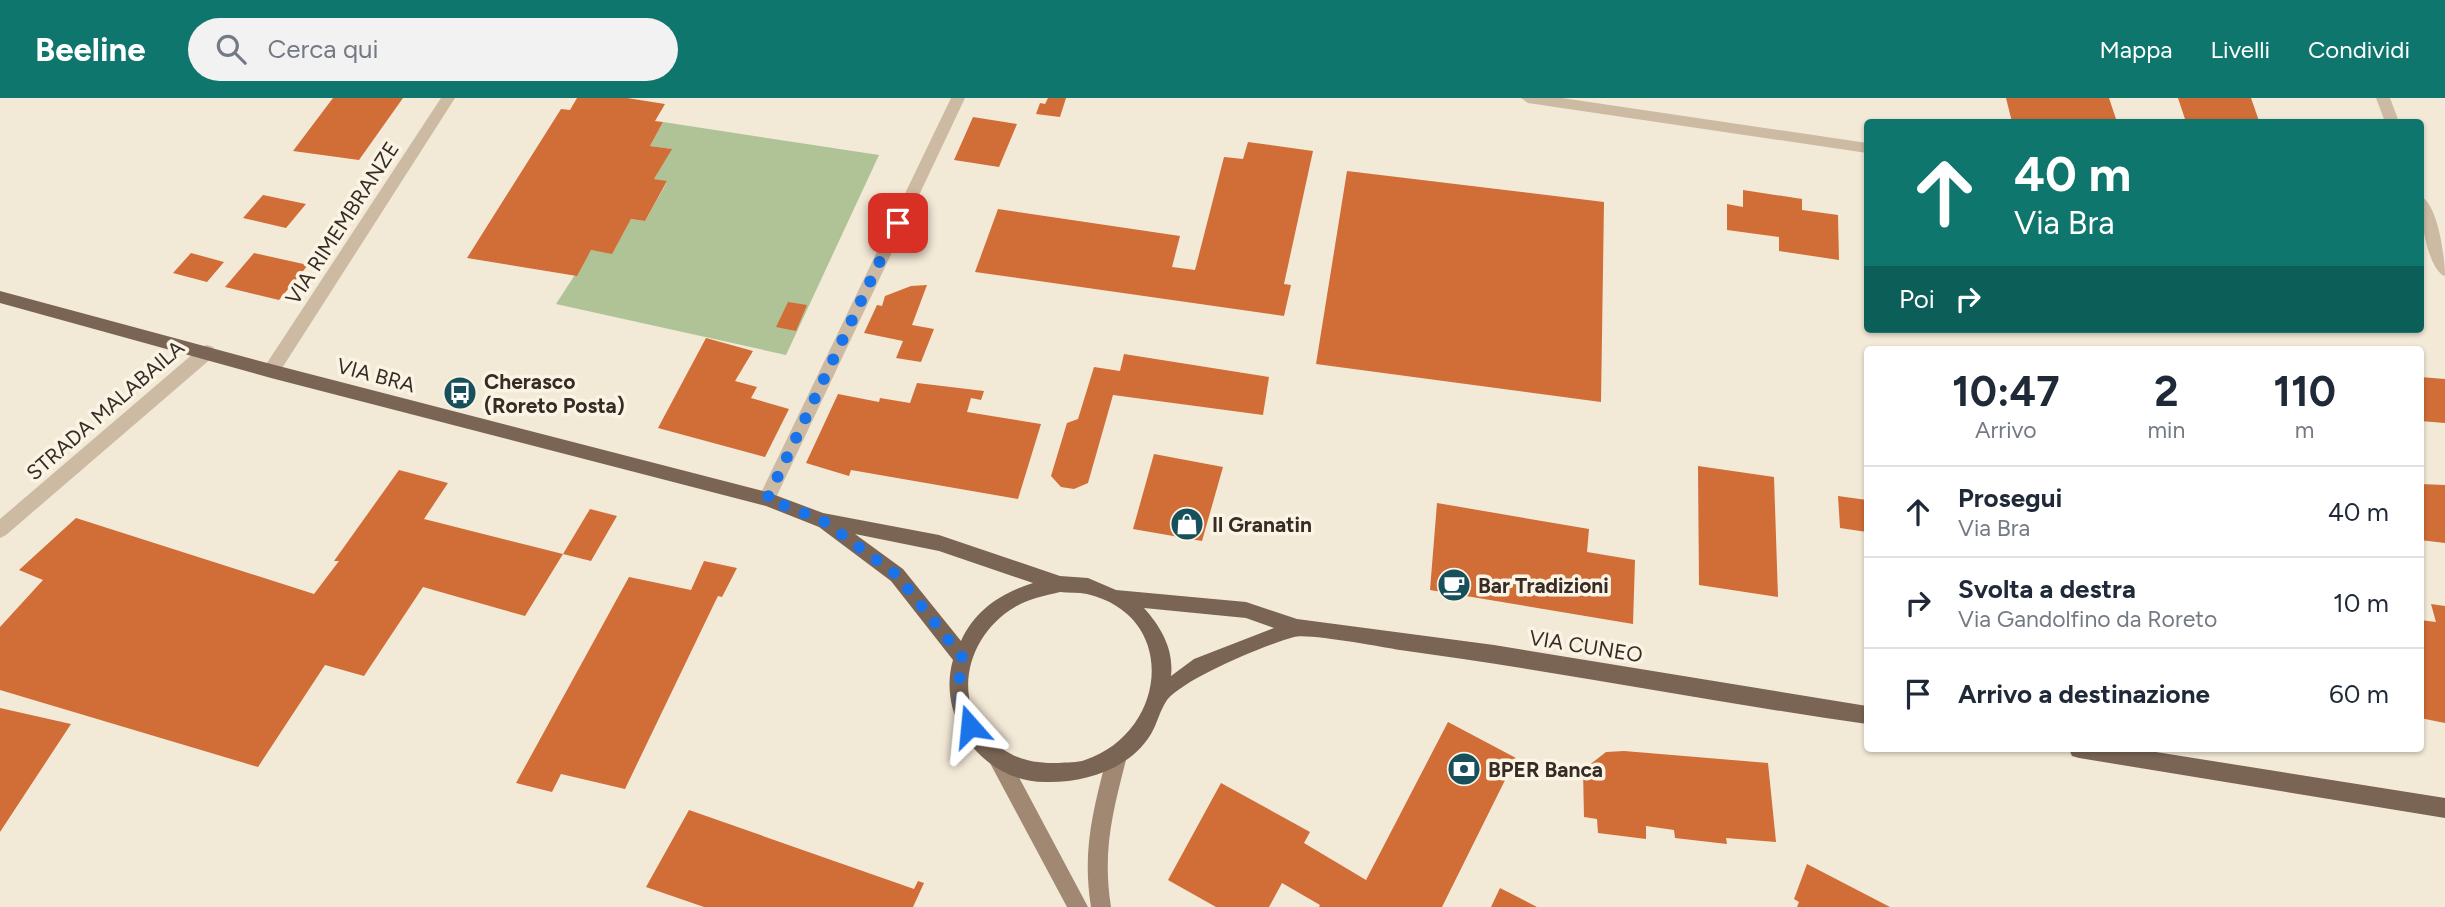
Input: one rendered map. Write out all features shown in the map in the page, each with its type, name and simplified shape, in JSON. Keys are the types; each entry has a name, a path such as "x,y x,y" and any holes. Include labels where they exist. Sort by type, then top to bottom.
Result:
{"main road":[{"name":"VIA BRA","path":"0,297 271,371 767,499 822,520"},
{"path":"822,520 939,542 1060,584 1091,586 1118,597 1140,614 1156,638 1164,664 1162,693 1153,717 1138,739 1117,756 1088,770 1056,775 1026,771 998,758 976,738 962,713 958,685 962,657 977,629 1000,606 1029,591 1060,584"},
{"path":"822,520 897,575 962,657"},
{"name":"VIA CUNEO","path":"1118,597 1246,611 1297,627 1494,654 1864,715"},
{"path":"1162,693 1201,666 1297,627"},
{"path":"2098,752 2445,808"},
{"path":"1101,907 1097,882 1098,832 1117,756"},
{"path":"998,758 1078,907"}],"street":[{"name":"VIA RIMEMBRANZE","path":"271,371 448,98"},
{"path":"767,499 958,98"},
{"path":"1528,98 1864,148"},
{"path":"2383,98 2391,119"},
{"path":"2424,213 2445,270"},
{"name":"STRADA MALABAILA","path":"0,530 207,352"}],"green space":[{"path":"663,122 879,155 786,355 556,304 591,250 612,253 631,219 645,221 667,182 654,179 671,149 650,146"}],"building":[{"path":"333,98 403,98 359,160 293,151"},
{"path":"577,98 627,98 665,104 655,121 663,122 650,146 672,149 654,179 667,181 645,221 631,219 612,254 591,250 577,276 467,258 561,109 570,110"},
{"path":"1048,98 1066,98 1060,117 1036,114 1040,103 1045,104"},
{"path":"2006,98 2109,98 2116,119 2011,119"},
{"path":"2178,98 2251,98 2258,119 2185,119"},
{"path":"973,117 1017,124 999,167 954,160"},
{"path":"1248,142 1313,151 1284,284 1291,285 1284,316 975,272 998,209 1180,236 1172,267 1195,270 1224,157 1243,159"},
{"path":"1347,171 1604,202 1601,402 1316,364"},
{"path":"1743,190 1802,199 1802,210 1838,215 1839,260 1779,251 1779,237 1727,230 1727,204 1743,207"},
{"path":"263,195 306,204 286,228 243,218"},
{"path":"191,253 224,262 207,282 173,273"},
{"path":"254,253 308,265 279,300 225,287"},
{"path":"927,285 912,325 934,329 921,362 896,358 903,341 864,333 877,305 882,306 885,296 911,286"},
{"path":"788,302 807,305 796,331 776,327"},
{"path":"706,338 753,351 735,381 757,387 751,398 789,409 765,457 658,428"},
{"path":"1124,354 1269,377 1263,415 1113,395 1088,483 1074,489 1061,487 1051,476 1067,423 1078,419 1094,367 1120,371"},
{"path":"2424,377 2445,379 2445,423 2424,421"},
{"path":"917,383 984,391 981,400 971,398 967,412 1041,424 1018,499 851,470 849,476 806,463 838,394 879,402 880,398 910,403"},
{"path":"1154,454 1223,467 1202,541 1133,529"},
{"path":"1698,466 1774,477 1778,597 1699,585"},
{"path":"399,470 448,483 424,519 563,554 525,616 423,587 364,676 325,665 258,767 0,690 0,627 43,580 19,570 76,518 314,594 339,561 334,561"},
{"path":"2424,484 2445,485 2445,543 2424,540"},
{"path":"1838,496 1864,500 1864,532 1840,528"},
{"path":"1437,503 1589,529 1587,552 1635,560 1633,624 1430,590"},
{"path":"590,509 617,516 591,561 563,554"},
{"path":"704,561 737,568 722,597 718,596 625,789 561,774 552,792 516,783 629,577 691,590"},
{"path":"2431,604 2445,606 2445,723 2424,719 2424,620 2436,622"},
{"path":"0,708 71,724 0,832"},
{"path":"1448,722 1516,758 1442,907 1319,907 1320,905 1282,883 1269,907 1216,907 1168,880 1221,783 1310,832 1304,843 1366,880"},
{"path":"1624,751 1768,763 1776,842 1726,838 1727,844 1675,838 1674,830 1646,826 1646,839 1598,833 1597,819 1584,817 1583,770 1606,752"},
{"path":"689,810 914,889 918,881 924,883 913,907 704,907 646,887"},
{"path":"1807,864 1890,907 1797,907 1799,902 1794,899"},
{"path":"1500,888 1537,907 1491,907"}],"place":[{"name":"Cherasco (Roreto Posta)","path":"460,393"},
{"name":"Il Granatin","path":"1187,524"},
{"name":"Bar Tradizioni","path":"1454,585"},
{"name":"BPER Banca","path":"1464,769"}],"route":[{"path":"898,223 767,499 822,520 897,575 962,657 958,685 962,713 970,726"}]}
